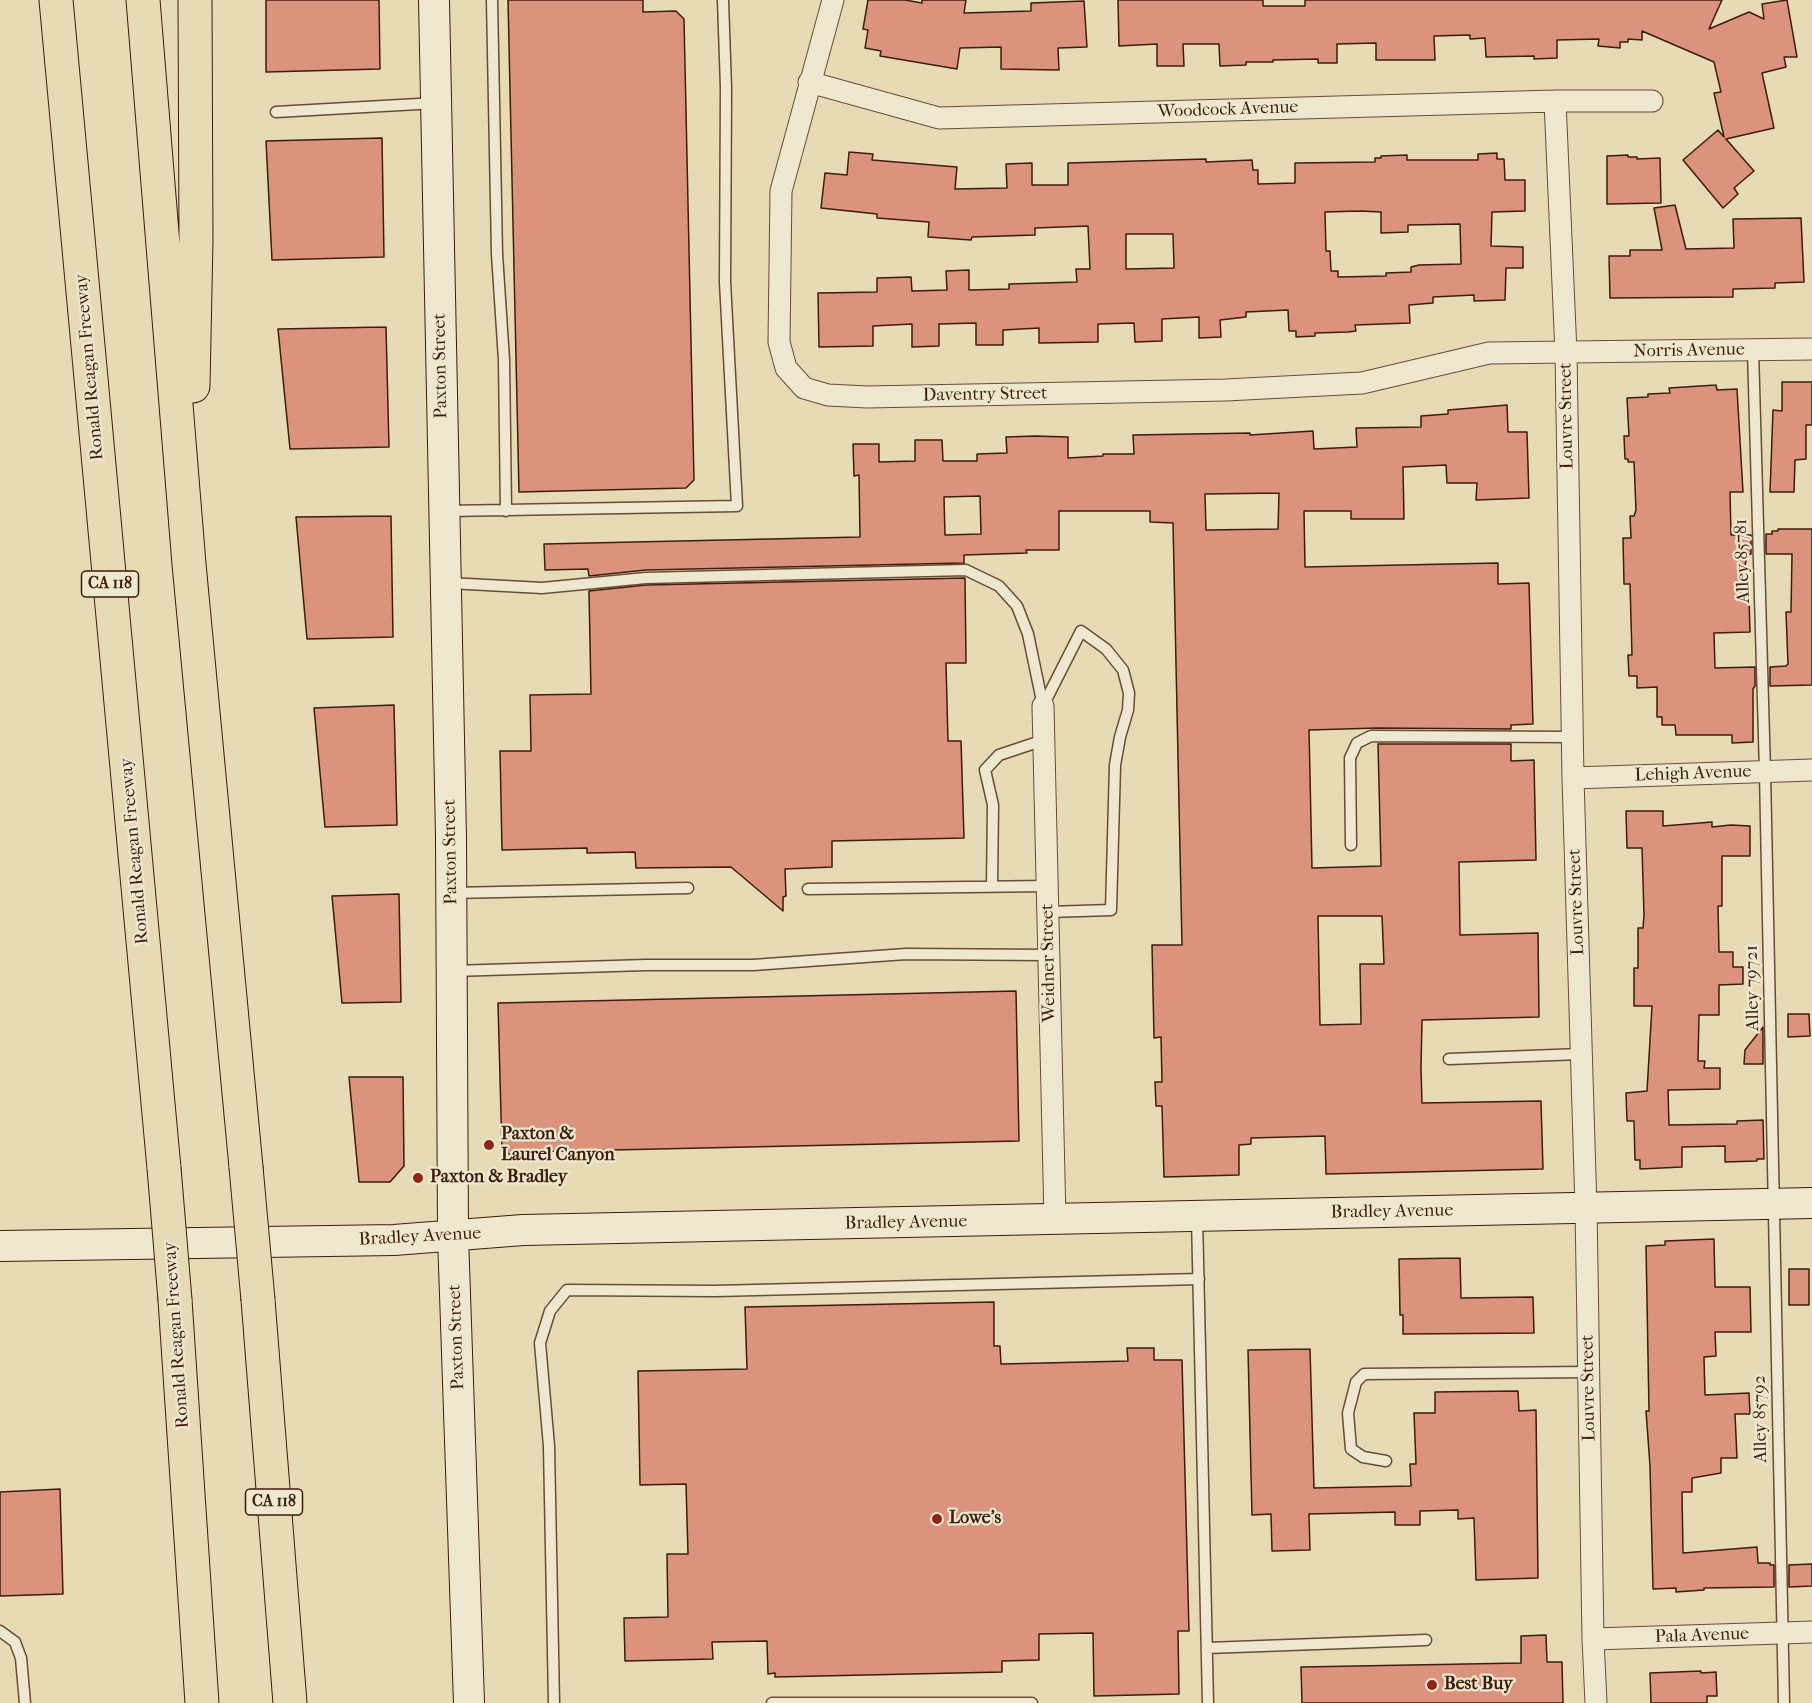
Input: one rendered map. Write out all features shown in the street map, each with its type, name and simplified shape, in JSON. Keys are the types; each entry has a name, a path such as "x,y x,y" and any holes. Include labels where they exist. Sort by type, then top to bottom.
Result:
{"highway":[{"name":"Ronald Reagan Freeway","path":"56,0 176,1300 202,1703"},
{"name":"CA 118","path":"143,0 189,564 258,1300 290,1703"},
{"path":"189,564 196,240 195,0"}],"street":[{"name":"Paxton Street","path":"434,0 452,893 453,1236 469,1703"},
{"name":"Daventry Street","path":"832,0 781,191 779,342 786,368 804,388 828,395 867,397 1226,390 1362,382 1489,353 1566,353"},
{"name":"Woodcock Avenue","path":"809,82 939,118 1555,101 1652,101"},
{"name":"Louvre Street","path":"1555,101 1566,353 1572,737 1586,1208 1596,1703"},
{"name":"Norris Avenue","path":"1566,353 1812,349"},
{"name":"Weidner Street","path":"1043,706 1055,1220"},
{"name":"Lehigh Avenue","path":"1573,778 1812,770"},
{"name":"Bradley Avenue","path":"0,1246 394,1240 523,1230 1812,1203"},
{"name":"Pala Avenue","path":"1593,1639 1812,1632"}],"lane":[{"path":"492,0 497,254 504,360 506,511"},
{"path":"444,512 737,506 725,282 726,88 723,0"},
{"path":"276,112 436,103"},
{"name":"Alley 85781","path":"1753,350 1765,772"},
{"path":"446,582 542,588 646,578 966,570 999,586 1017,606 1028,634 1043,706"},
{"path":"1043,706 1081,631 1106,649 1123,670 1129,693 1128,710 1115,765 1111,910 1048,912"},
{"path":"1351,845 1350,758 1357,743 1371,736 1572,737"},
{"path":"992,886 993,805 986,770 999,755 1044,740"},
{"name":"Alley 79721","path":"1765,772 1774,1204"},
{"path":"808,889 1047,886"},
{"path":"452,893 688,888"},
{"path":"452,971 646,965 753,965 906,954 1049,955"},
{"path":"1449,1059 1581,1054"},
{"name":"Alley 85792","path":"1774,1204 1784,1703"},
{"path":"1197,1217 1208,1703"},
{"path":"554,1703 549,1446 540,1343 550,1311 567,1290 715,1291 1199,1279"},
{"path":"1386,1461 1364,1457 1351,1449 1348,1413 1356,1382 1364,1374 1589,1372"},
{"path":"0,1631 15,1642 21,1658 25,1703"},
{"path":"1207,1648 1426,1640"},
{"path":"772,1703 1032,1703"}],"building":[{"path":"266,0 379,0 380,69 266,72"},
{"path":"508,0 643,0 643,12 676,11 684,19 694,480 686,488 519,492"},
{"path":"868,0 905,0 922,3 922,0 966,0 964,13 1031,11 1031,3 1084,1 1087,47 1058,48 1059,70 1001,69 1001,47 960,48 957,69 880,56 881,51 865,48 868,30 863,29"},
{"path":"1118,0 1263,0 1263,6 1305,6 1305,0 1722,0 1709,29 1749,12 1764,19 1762,4 1787,0 1797,57 1784,57 1786,67 1762,73 1774,128 1726,139 1754,171 1734,188 1738,194 1723,208 1683,160 1718,130 1724,137 1714,93 1721,92 1714,62 1642,31 1642,40 1628,39 1628,42 1620,42 1620,48 1598,46 1599,39 1557,40 1557,58 1486,57 1485,38 1470,39 1470,35 1434,36 1435,60 1376,60 1376,43 1337,44 1337,63 1318,63 1318,59 1273,60 1273,62 1246,62 1246,65 1220,66 1219,44 1183,44 1184,66 1157,66 1157,44 1119,46"},
{"path":"382,138 384,257 272,260 266,141"},
{"path":"849,152 873,154 872,160 957,167 955,189 1007,188 1006,164 1032,163 1032,185 1068,185 1068,163 1206,159 1206,162 1252,160 1253,170 1258,170 1258,184 1295,183 1295,163 1375,162 1375,158 1381,158 1381,156 1407,155 1407,160 1478,160 1478,154 1497,153 1497,159 1504,159 1505,180 1525,180 1525,211 1492,212 1491,246 1523,247 1523,268 1506,268 1505,300 1474,301 1474,295 1433,297 1433,303 1409,305 1410,323 1355,325 1356,331 1315,333 1315,336 1296,337 1296,331 1289,331 1288,310 1246,312 1246,317 1220,320 1221,337 1199,338 1199,317 1162,319 1162,341 1135,342 1134,323 1098,324 1098,342 1039,343 1039,328 1003,330 1003,345 976,345 976,323 939,324 939,346 912,347 912,324 873,326 873,346 819,347 818,293 877,292 877,278 911,277 912,291 947,290 946,271 969,270 969,290 1009,289 1009,284 1077,282 1076,269 1090,269 1088,226 1035,228 1035,235 972,237 971,240 928,237 929,222 877,218 877,214 821,208 825,173 847,175","holes":["1325,212 1381,212 1381,233 1408,232 1408,225 1460,224 1461,264 1419,265 1411,267 1411,272 1386,273 1386,276 1338,277 1338,271 1331,271 1330,251 1326,251","1126,234 1173,234 1174,268 1126,269"]},
{"path":"1628,155 1628,157 1637,157 1637,159 1660,158 1661,203 1607,204 1607,156"},
{"path":"1675,205 1686,249 1734,248 1733,219 1801,218 1804,282 1775,283 1775,288 1733,289 1733,297 1610,298 1609,256 1630,256 1630,250 1662,250 1654,208"},
{"path":"386,327 389,447 290,449 278,329"},
{"path":"1782,382 1812,382 1812,425 1806,425 1806,459 1795,460 1794,492 1770,492 1773,410 1782,411"},
{"path":"1716,385 1717,390 1737,389 1743,492 1730,492 1731,535 1751,535 1751,554 1747,555 1744,571 1744,598 1749,598 1750,632 1714,633 1715,668 1755,667 1753,742 1732,743 1732,735 1676,735 1675,725 1662,725 1662,717 1657,717 1657,687 1637,688 1637,676 1629,676 1628,655 1632,655 1630,584 1624,584 1623,538 1631,538 1630,516 1634,516 1636,510 1634,462 1628,462 1628,459 1625,459 1624,436 1629,436 1627,398 1670,393 1669,388"},
{"path":"1507,405 1508,432 1527,432 1529,498 1476,500 1477,483 1447,483 1446,465 1403,467 1404,519 1351,519 1351,511 1304,511 1305,567 1498,563 1498,584 1529,583 1533,724 1511,725 1511,729 1309,730 1312,868 1381,866 1378,744 1511,744 1511,761 1534,760 1536,860 1459,862 1460,935 1538,933 1539,1017 1422,1020 1421,1068 1422,1103 1541,1101 1543,1169 1326,1174 1325,1136 1251,1138 1251,1144 1239,1145 1239,1175 1164,1177 1162,1106 1156,1106 1155,1082 1162,1082 1161,1037 1154,1038 1152,945 1182,945 1173,523 1150,522 1150,511 1059,511 1059,550 964,555 964,563 646,570 589,576 588,569 545,570 544,544 860,537 859,475 854,476 853,444 879,444 879,462 915,461 915,440 942,440 943,461 977,461 977,454 1007,453 1006,437 1035,436 1068,437 1068,458 1103,456 1103,454 1134,454 1133,435 1250,433 1250,435 1313,431 1314,449 1357,447 1356,428 1421,427 1421,416 1448,414 1448,410","holes":["1279,493 1278,529 1206,530 1205,494","980,496 981,534 945,535 944,497","1318,916 1382,916 1384,964 1360,964 1361,1024 1320,1025"]},
{"path":"391,516 393,637 307,639 296,517"},
{"path":"1778,529 1812,529 1812,685 1770,686 1770,667 1788,664 1786,612 1791,612 1792,554 1766,554 1766,534 1772,534 1772,531 1778,531"},
{"path":"965,578 966,663 946,663 948,741 961,741 964,838 832,841 832,867 785,869 786,896 783,897 783,911 731,867 636,868 635,852 587,853 587,848 502,850 500,751 531,751 530,695 591,694 589,591 646,585"},
{"path":"394,705 397,825 325,827 314,708"},
{"path":"1626,811 1663,811 1663,826 1712,822 1712,827 1750,826 1750,856 1722,856 1722,906 1718,906 1719,952 1733,952 1733,967 1743,967 1743,984 1719,985 1719,1015 1699,1015 1698,1061 1705,1061 1704,1068 1720,1068 1720,1089 1668,1090 1669,1125 1737,1124 1737,1121 1763,1120 1764,1159 1725,1162 1725,1146 1682,1147 1682,1167 1640,1169 1640,1160 1635,1160 1634,1121 1627,1121 1626,1093 1647,1091 1652,1006 1634,1006 1634,968 1638,968 1638,928 1643,928 1644,915 1642,848 1627,848"},
{"path":"399,894 401,1002 342,1003 332,896"},
{"path":"1016,991 1019,1141 522,1152 522,1156 502,1153 498,1003"},
{"path":"1788,1014 1809,1014 1810,1036 1788,1037"},
{"path":"1763,1027 1763,1064 1744,1064 1745,1050"},
{"path":"349,1077 403,1077 404,1166 390,1182 359,1182"},
{"path":"1714,1239 1715,1287 1750,1287 1751,1332 1715,1332 1716,1356 1704,1357 1705,1395 1749,1393 1750,1414 1735,1414 1737,1458 1721,1458 1721,1473 1692,1478 1692,1492 1682,1492 1683,1553 1757,1547 1758,1563 1774,1565 1774,1587 1704,1588 1704,1590 1676,1592 1676,1588 1653,1589 1650,1466 1646,1411 1649,1411 1646,1246 1665,1245 1665,1241"},
{"path":"1460,1258 1461,1298 1533,1297 1534,1333 1403,1334 1403,1315 1400,1315 1399,1259"},
{"path":"1789,1269 1809,1269 1809,1305 1789,1305"},
{"name":"Lowe's","path":"994,1302 994,1346 1000,1346 1001,1364 1128,1361 1127,1348 1154,1348 1154,1360 1182,1360 1189,1631 1178,1631 1179,1694 1094,1696 1093,1633 1039,1634 1039,1660 1002,1661 1002,1672 775,1677 775,1673 768,1674 767,1641 712,1642 713,1659 625,1661 624,1618 668,1617 667,1554 688,1554 686,1484 640,1485 638,1371 747,1369 745,1307"},
{"path":"1310,1349 1314,1488 1411,1486 1410,1464 1416,1464 1414,1413 1435,1413 1435,1392 1518,1391 1519,1411 1536,1410 1538,1578 1476,1580 1474,1518 1458,1519 1458,1510 1420,1511 1420,1525 1395,1525 1395,1512 1309,1514 1310,1550 1272,1551 1271,1514 1252,1515 1248,1350"},
{"path":"60,1489 63,1594 0,1596 0,1492"},
{"path":"1812,1564 1812,1586 1789,1587 1789,1565"},
{"name":"Best Buy","path":"1546,1635 1547,1662 1562,1662 1563,1703 1302,1703 1301,1667 1521,1663 1521,1636"},
{"path":"1701,1671 1701,1673 1716,1672 1717,1696 1707,1696 1707,1703 1651,1703 1650,1673"}],"place":[{"name":"Paxton & Laurel Canyon","path":"489,1145"},
{"name":"Paxton & Bradley","path":"418,1178"},
{"name":"Lowe's","path":"937,1519"},
{"name":"Best Buy","path":"1432,1685"}]}
